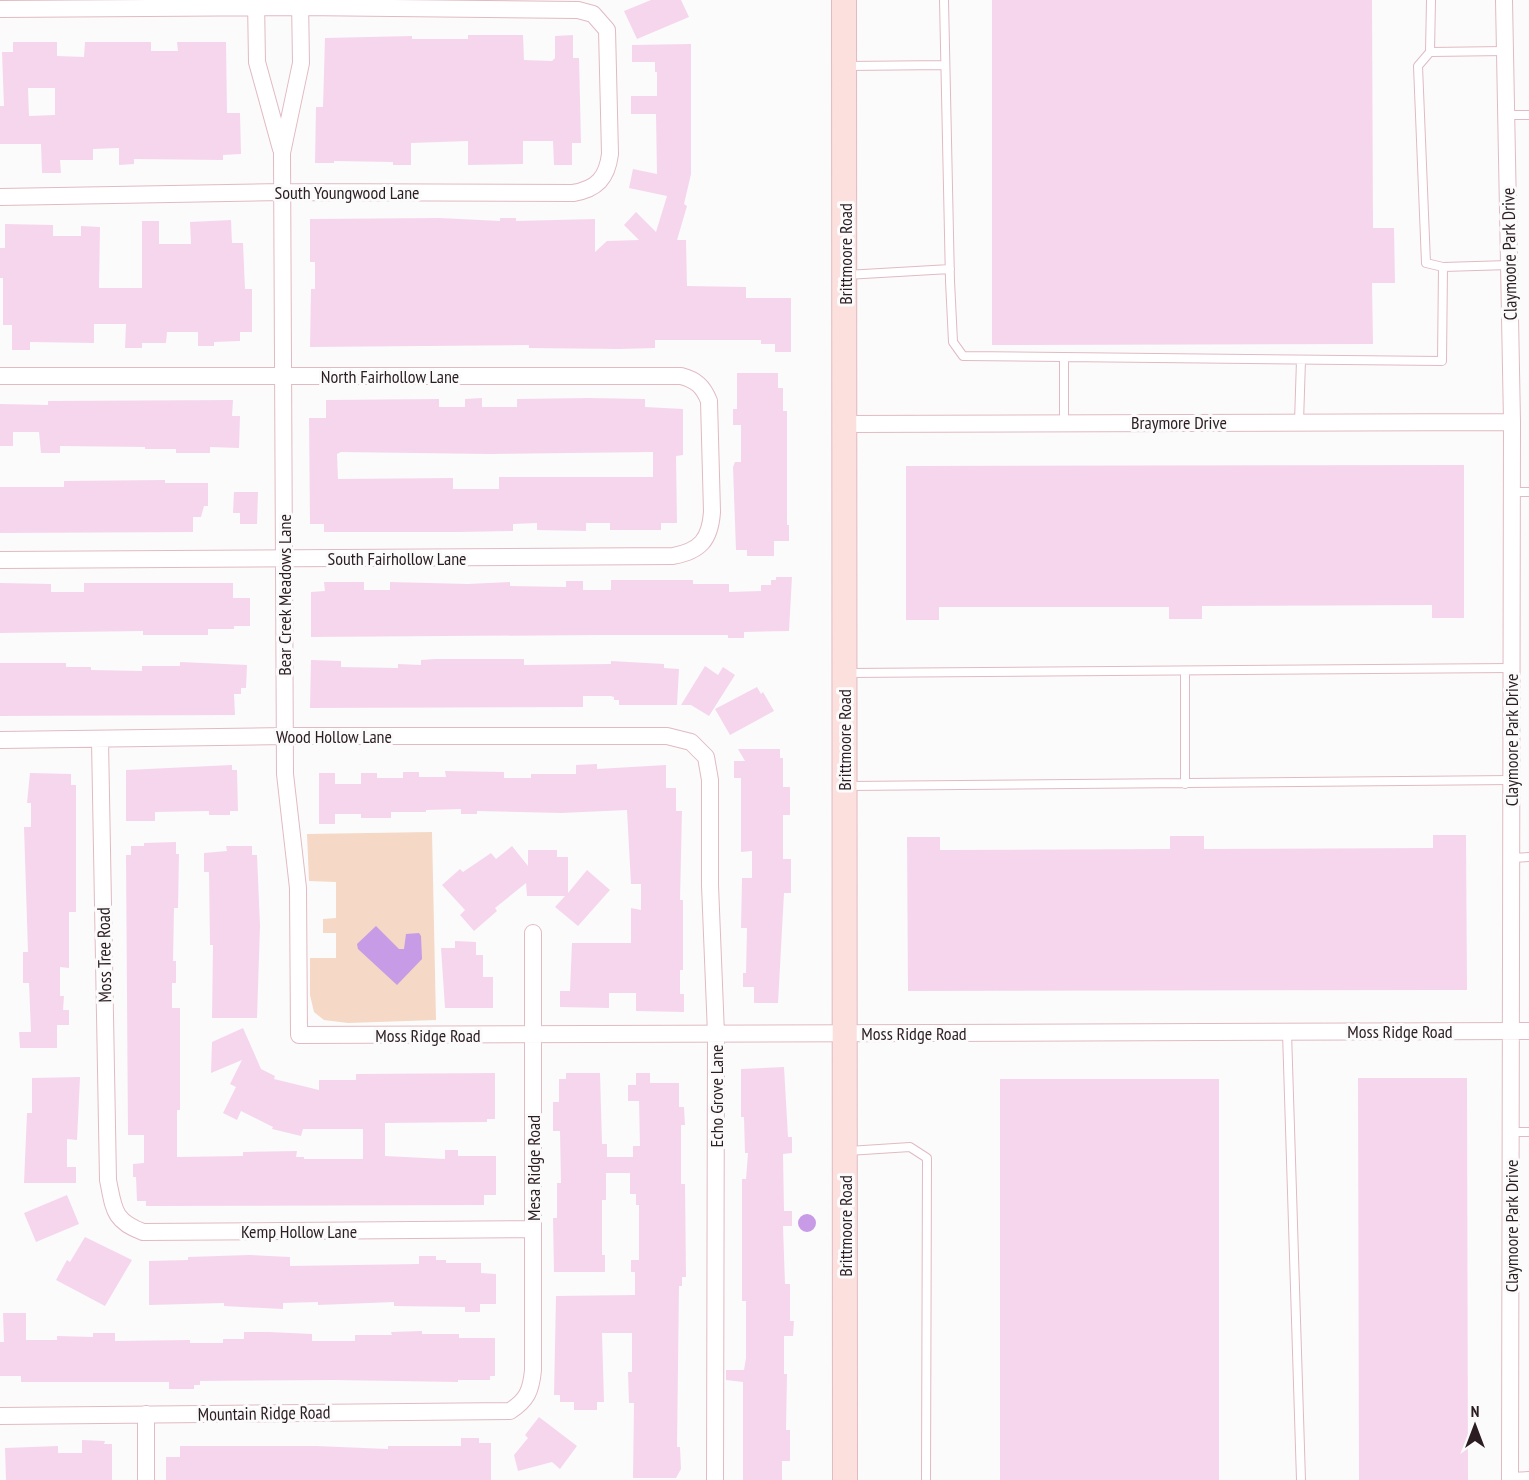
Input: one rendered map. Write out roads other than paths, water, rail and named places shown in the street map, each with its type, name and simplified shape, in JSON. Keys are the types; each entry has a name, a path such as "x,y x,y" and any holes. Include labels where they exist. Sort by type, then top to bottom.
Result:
{"main road":[{"name":"Brittmoore Road","path":"844,0 845,1480"}],"street":[{"name":"Claymoore Park Drive","path":"1504,0 1512,423 1509,1478"},
{"name":"Bear Creek Meadows Lane","path":"256,4 256,62 282,153"},
{"name":"South Youngwood Lane","path":"0,9 300,4 578,10 593,14 607,30 608,93 608,169 602,181 588,191 573,193 282,192 0,197"},
{"name":"Bear Creek Meadows Lane","path":"299,1035 298,888 285,774 282,153 301,63 300,4"},
{"name":"North Fairhollow Lane","path":"0,376 681,376 693,379 704,388 709,401 711,459"},
{"name":"Braymore Drive","path":"846,424 1512,423"},
{"name":"South Fairhollow Lane","path":"0,560 673,556 691,553 705,542 711,528 711,459"},
{"name":"Wood Hollow Lane","path":"0,740 285,736 667,736"},
{"name":"Echo Grove Lane","path":"667,736 690,742 706,757 710,780 710,885 716,1034 715,1480"},
{"name":"Moss Tree Road","path":"100,740 108,1170"},
{"name":"Mesa Ridge Road","path":"525,1401 531,1387 533,1370 533,933"},
{"name":"Moss Ridge Road","path":"299,1035 1529,1031"},
{"name":"Kemp Hollow Lane","path":"108,1170 117,1216 125,1226 143,1232 533,1229"},
{"name":"Mountain Ridge Road","path":"0,1416 510,1411 525,1401"},
{"path":"146,1414 146,1480"}],"lane":[{"path":"944,0 953,342 963,356 1442,361 1443,267"},
{"path":"1431,0 1430,52 1418,66 1426,263 1443,267 1509,265"},
{"path":"1430,52 1505,51"},
{"path":"844,66 945,65"},
{"path":"1506,115 1529,115"},
{"path":"845,275 950,269"},
{"path":"1064,357 1064,422"},
{"path":"1299,422 1301,360"},
{"path":"1512,492 1529,492"},
{"path":"844,673 1512,668"},
{"path":"1185,670 1185,784"},
{"path":"844,786 1511,780"},
{"path":"1511,858 1529,857"},
{"path":"1287,1032 1300,1480"},
{"path":"1511,1132 1529,1132"},
{"path":"845,1152 910,1147 927,1158 926,1480"},
{"path":"1509,1478 1529,1476"}]}
